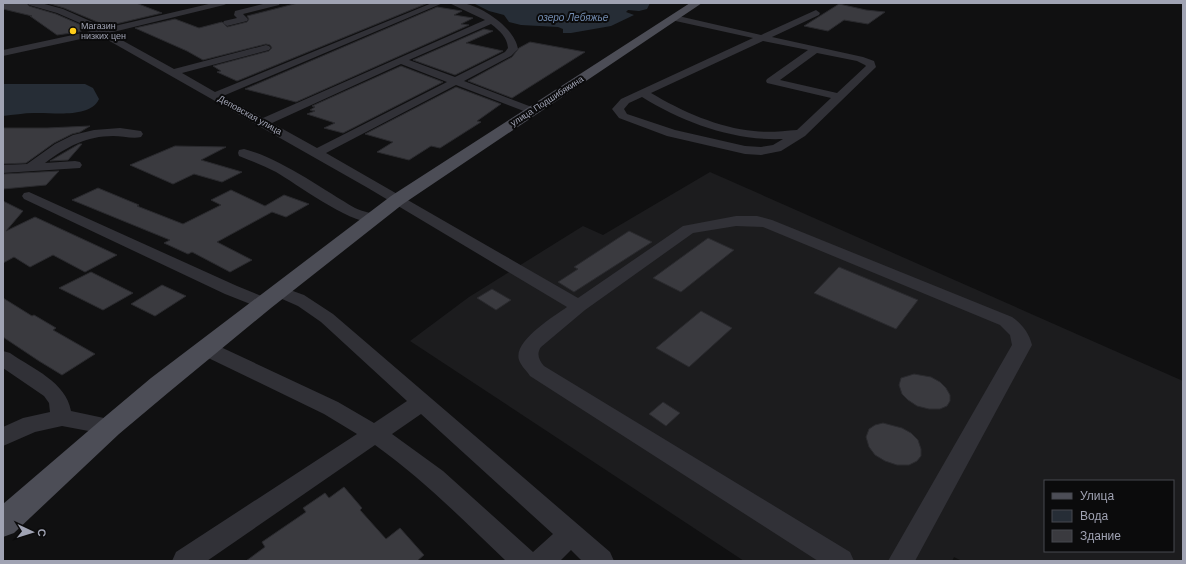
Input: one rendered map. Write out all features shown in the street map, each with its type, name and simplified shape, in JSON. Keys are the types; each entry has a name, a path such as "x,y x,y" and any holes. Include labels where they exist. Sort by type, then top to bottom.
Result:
{"main road":[{"name":"улица Подшибякина","path":"3,523 110,427 206,348 397,200 697,3"}],"street":[{"name":"Деповская улица","path":"32,3 60,11 103,32 317,153 579,306"},
{"path":"190,3 203,8"},
{"path":"3,53 103,32 224,3"},
{"path":"227,23 244,19 238,15 238,13 276,3"},
{"path":"214,96 440,3"},
{"path":"317,153 508,54 513,49 512,41 504,30 470,8 453,3"},
{"path":"674,18 764,38 816,49 870,62 871,67 801,133 777,148 761,151 745,150 690,138 623,116 618,109 625,101 643,92 764,38 816,13"},
{"path":"263,123 483,23 492,21"},
{"path":"174,72 266,48"},
{"path":"816,49 772,82 839,97"},
{"path":"402,61 533,111"},
{"path":"643,92 654,100 671,108 723,127 752,135 777,136 801,133"},
{"path":"31,167 63,144 74,139 108,133 122,132 137,134"},
{"path":"244,153 280,169 352,212 372,219"},
{"path":"3,169 74,165"},
{"path":"28,196 224,287 309,304 327,318 421,403 601,561"},
{"path":"841,561 537,371 529,360 529,350 534,342 579,306 688,229 730,222 757,221 767,223 1006,321 1017,329 1022,345 901,561"},
{"path":"206,348 332,408 375,434 410,458 435,478 524,561"},
{"path":"3,358 51,391 59,401 62,418"},
{"path":"185,561 421,403"},
{"path":"3,437 31,424 62,418 110,427"},
{"path":"542,561 570,534"}],"shaded area":[{"path":"710,172 1183,381 1183,561 962,561 954,557 952,561 744,561 410,341 469,297 583,226 603,235"}],"water":[{"name":"озеро Лебяжье","path":"473,3 650,3 647,9 639,11 628,10 626,12 634,15 611,26 563,33 563,29 558,27 521,25 509,22 504,15 489,11"},
{"path":"3,84 85,84 93,88 99,99 88,109 79,112 30,113 3,116"}],"building":[{"path":"3,3 27,3 29,6 56,14 88,28 79,32 57,35 30,16 32,16 3,9"},
{"path":"47,3 136,3 162,13 107,26 64,8"},
{"path":"298,3 428,3 237,81 217,72 221,71 213,66 269,51 272,48 270,45 266,44 203,60 187,51 135,28 175,19 199,28 222,22 227,27 247,22 249,19 247,16"},
{"path":"839,4 866,10 885,12 868,24 844,20 828,31 804,26"},
{"path":"437,7 462,11 454,15 473,18 461,24 469,25 296,102 245,89"},
{"path":"484,29 493,31 466,43 503,51 455,75 413,60"},
{"path":"530,42 585,52 512,98 468,81 512,57 519,48"},
{"path":"401,66 443,82 343,133 324,128 335,123 307,114 315,111 310,110 315,107 312,106"},
{"path":"456,87 501,104 477,121 481,122 440,148 431,146 409,160 377,152 393,142 365,134"},
{"path":"90,126 54,143 26,163 3,164 3,128"},
{"path":"79,144 82,144 68,160 50,161"},
{"path":"175,146 226,147 201,160 242,172 222,182 194,174 173,184 130,165"},
{"path":"59,171 46,185 3,189 3,174"},
{"path":"98,188 139,205 137,206 183,224 221,205 211,200 231,190 265,206 284,195 309,204 286,217 272,212 217,242 252,260 230,272 192,252 188,254 164,243 170,240 72,200"},
{"path":"3,201 23,211 6,231 35,217 117,255 85,272 53,255 30,267 14,257 3,263"},
{"path":"629,231 652,242 574,292 558,282 578,269 574,267"},
{"path":"708,238 734,250 681,292 653,278"},
{"path":"839,267 918,300 896,329 814,293"},
{"path":"91,272 133,293 103,310 59,288"},
{"path":"162,285 186,296 155,316 131,304"},
{"path":"492,289 511,300 496,310 477,298"},
{"path":"3,298 32,316 34,315 56,328 53,330 95,354 62,375 39,361 3,337"},
{"path":"701,311 732,328 689,367 656,348"},
{"path":"914,374 931,377 940,382 950,395 950,401 947,406 940,409 929,409 917,406 908,400 902,394 899,385 901,378"},
{"path":"663,402 680,413 666,426 649,414"},
{"path":"883,423 902,428 911,433 918,440 921,449 921,456 917,461 909,465 897,465 885,461 875,455 869,447 866,437 869,429 875,425"},
{"path":"344,487 362,508 360,510 386,539 400,528 424,555 417,561 246,561 265,547 262,542 306,512 303,508 325,493 329,498"}],"place":[{"name":"Магазин низких цен","path":"73,31"}]}
